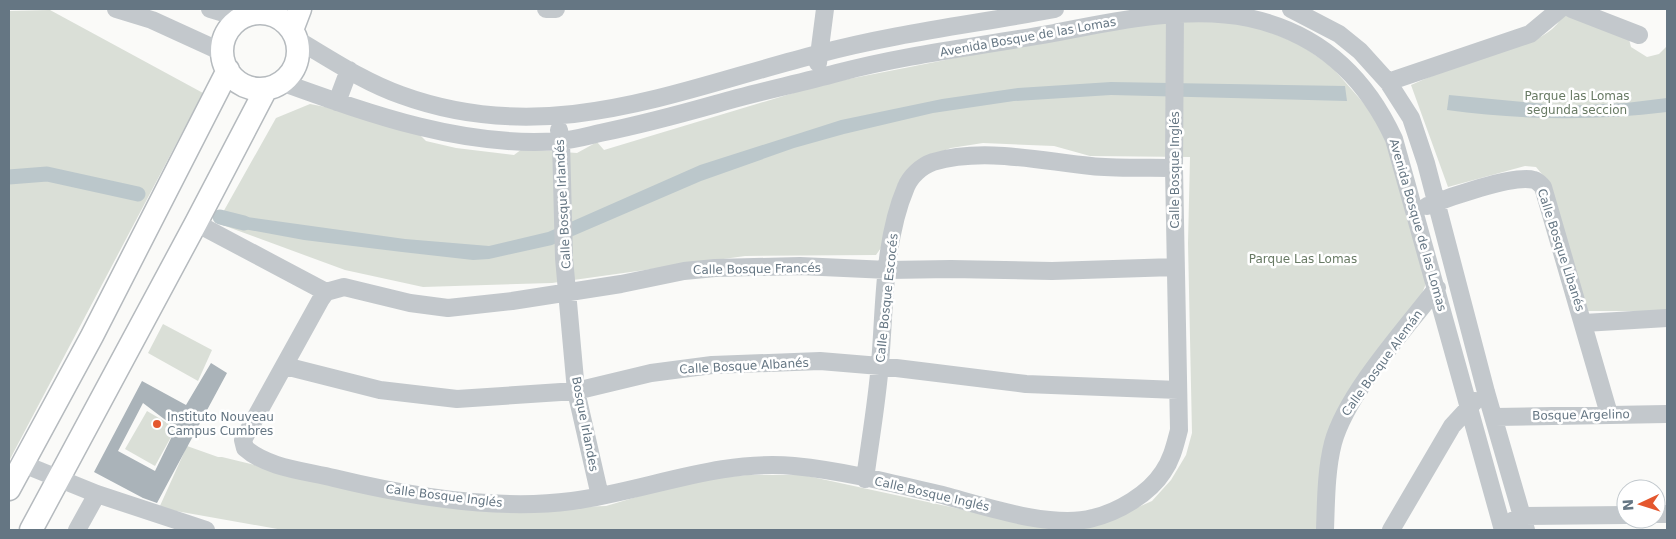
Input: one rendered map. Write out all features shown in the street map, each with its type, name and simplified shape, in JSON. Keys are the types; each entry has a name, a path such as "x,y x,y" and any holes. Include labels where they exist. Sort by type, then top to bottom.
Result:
{"main road":[{"path":"31,530 196,223 274,85 290,74 296,63 298,51 294,35 300,9"},
{"path":"9,489 92,336 225,61 224,39 230,27 250,13 278,17 294,35"},
{"path":"225,61 240,83 250,87 274,85"},
{"path":"92,336 125,354"}],"street":[{"path":"116,9 152,20 225,61"},
{"path":"210,9 250,13"},
{"path":"546,9 556,9"},
{"path":"817,78 818,54 825,9"},
{"name":"Avenida Bosque de las Lomas","path":"294,35 349,70 402,96 472,113 555,117 661,98 818,54 886,38 932,32 1055,9"},
{"name":"Avenida Bosque de las Lomas","path":"1291,9 1339,34 1360,52 1388,82 1411,118 1437,202 1486,392 1495,417 1524,523"},
{"path":"1388,82 1530,34 1560,9"},
{"path":"1572,9 1639,35"},
{"name":"Avenida Bosque de las Lomas","path":"274,85 439,132 513,142 562,141 643,124 817,78 932,54 1176,12 1222,14 1275,25 1315,44 1338,60 1355,76 1383,114 1394,139 1437,288 1467,407 1501,529"},
{"name":"Calle Bosque Inglés","path":"285,366 244,440 245,448 262,460 381,489 496,504 571,501 693,475 759,466 792,466 906,486 1008,512 1066,521 1093,518 1117,509 1139,496 1162,474 1172,454 1179,430 1174,168 1176,12"},
{"path":"932,32 932,54"},
{"path":"337,102 349,70"},
{"name":"Calle Bosque Irlandés","path":"555,117 562,141 564,258 568,292"},
{"name":"Calle Bosque Escocés","path":"865,479 880,366 888,270 895,224 906,185 918,171 931,163 952,158 984,156 1047,159 1091,166 1174,168"},
{"name":"Calle Bosque Libanés","path":"1415,211 1461,193 1523,179 1534,180 1539,183 1584,323 1609,414"},
{"path":"196,223 326,292 285,366"},
{"name":"Calle Bosque Francés","path":"326,292 344,287 410,303 448,308 490,304 684,271 715,268 800,266 888,270 1052,271 1175,267"},
{"name":"Calle Bosque Alemán","path":"1325,530 1333,444 1342,417 1396,339 1437,288"},
{"name":"Bosque Irlandes","path":"568,292 576,391 600,496"},
{"path":"1584,323 1667,318"},
{"name":"Calle Bosque Albanés","path":"285,366 380,390 457,399 576,391 651,373 712,365 820,361 880,366 1026,384 1178,390"},
{"path":"1391,530 1452,426 1467,407 1486,392"},
{"name":"Bosque Argelino","path":"1495,417 1667,414"},
{"path":"23,464 182,527 206,530"},
{"path":"77,530 97,494"},
{"path":"1501,529 1524,523 1616,516"}],"green space":[{"path":"50,10 203,93 9,461 9,11"},
{"name":"Parque las Lomas segunda seccion","path":"1563,14 1629,39 1631,47 1647,57 1659,54 1667,46 1667,311 1585,311 1546,179 1536,167 1525,166 1448,187 1411,85 1481,57 1535,40 1557,24"},
{"name":"Parque Las Lomas","path":"1202,18 1243,24 1272,33 1299,44 1331,66 1374,115 1391,150 1427,272 1425,286 1419,301 1353,394 1318,530 283,530 159,508 187,446 218,457 343,486 495,510 606,506 694,480 747,475 803,475 1043,527 1098,525 1152,501 1171,480 1186,455 1192,433 1188,243 1190,157 1090,156 1054,146 983,143 951,148 927,157 883,245 876,255 745,256 552,283 423,287 345,270 217,223 276,118 310,104 362,114 418,133 426,141 456,148 514,155 522,149 577,153 597,142 604,150 823,84 1104,29"},
{"path":"163,324 212,350 198,381 148,353"},
{"path":"147,411 176,428 155,466 125,449"}],"shaded area":[{"path":"1111,82 1345,86 1347,101 1111,95 1014,101 933,113 794,148 701,181 552,245 489,259 473,260 304,240 222,225 226,214 405,239 489,246 548,232 700,165 841,120 942,99 1018,88"},
{"path":"1449,95 1566,106 1626,103 1667,98 1667,112 1585,118 1502,116 1447,110"}],"building":[{"path":"211,363 227,373 157,503 143,498 94,472 142,381 186,405","holes":["143,403 176,428 155,471 118,451"]}],"waterway":[{"path":"9,177 47,174 138,194"},
{"path":"220,217 244,223"}],"place":[{"name":"Instituto Nouveau Campus Cumbres","path":"157,424"}]}
